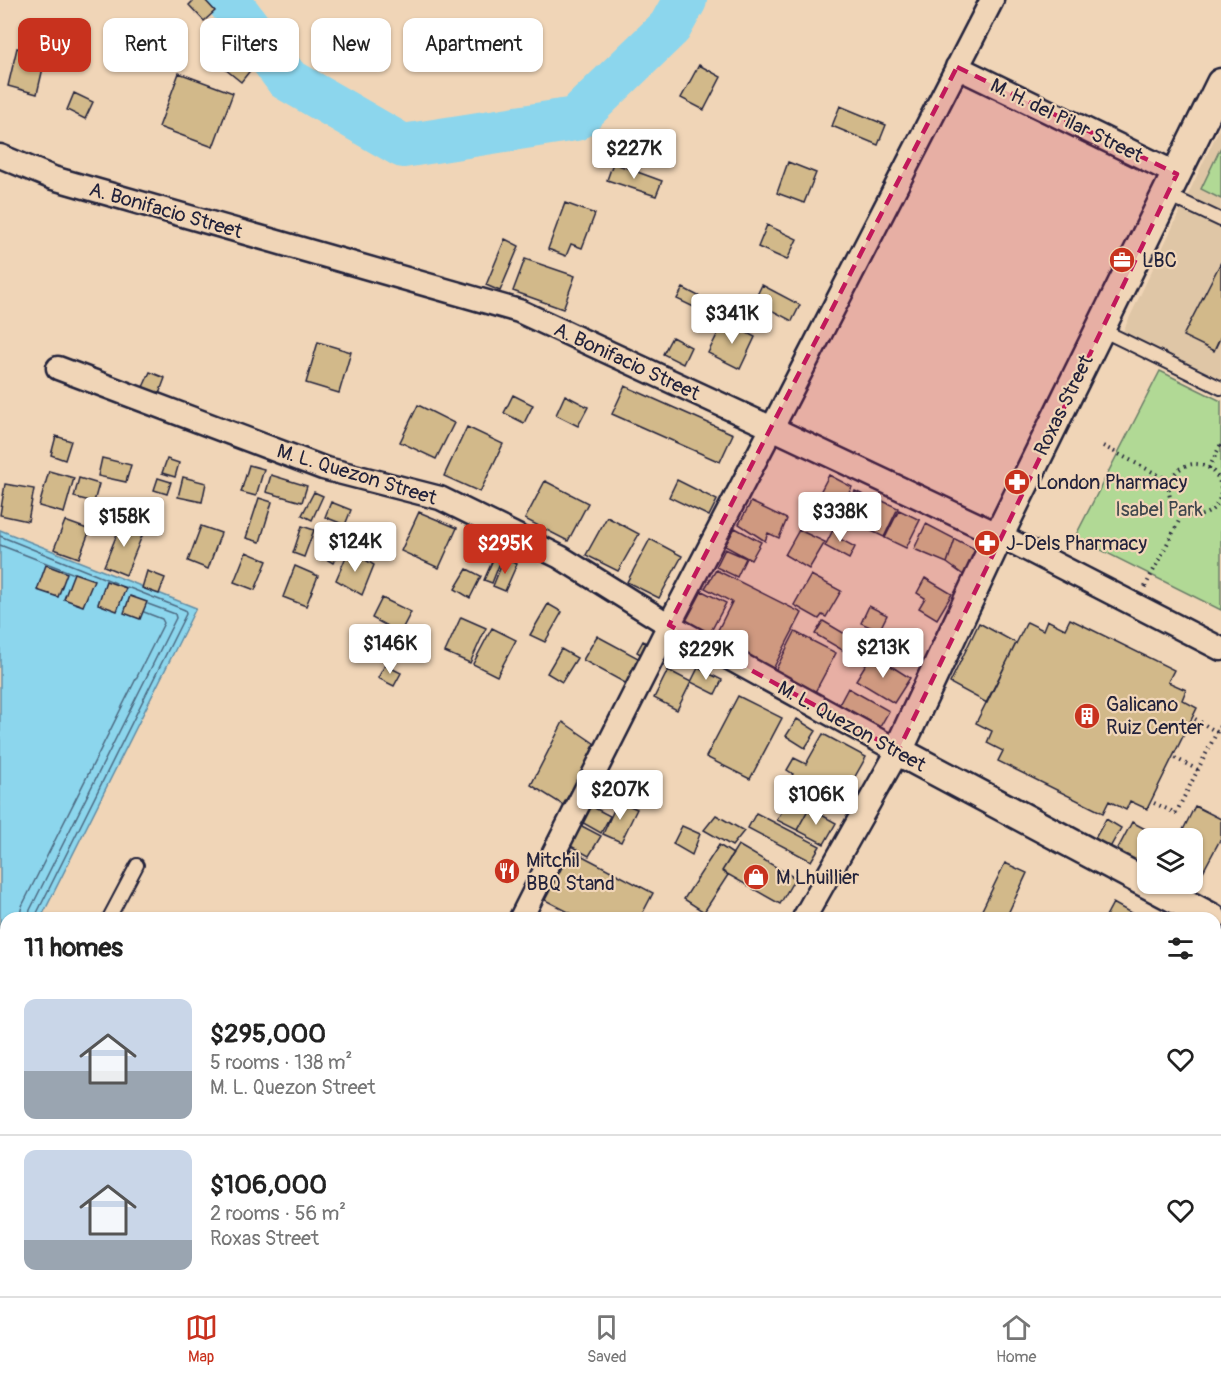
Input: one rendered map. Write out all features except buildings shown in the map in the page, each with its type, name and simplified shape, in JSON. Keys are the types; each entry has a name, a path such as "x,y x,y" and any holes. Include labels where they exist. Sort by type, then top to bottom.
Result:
{"street":[{"path":"530,912 669,625 992,0"},
{"name":"M. H. del Pilar Street","path":"957,67 1172,184"},
{"name":"Roxas Street","path":"807,912 897,751 999,535 1221,83"},
{"name":"A. Bonifacio Street","path":"0,156 53,178 519,311 999,535 1221,649"},
{"name":"M. L. Quezon Street","path":"58,368 323,468 440,498 560,557 669,625 897,751 1201,912"}],"lane":[{"path":"1172,184 1221,220"},
{"path":"1100,329 1221,388"},
{"path":"112,912 137,865"}],"path":[{"path":"1209,468 1221,444"},
{"path":"1103,446 1170,482"},
{"path":"1200,465 1209,468 1220,482 1219,504 1200,515 1183,513 1176,508 1169,491 1170,482 1175,473 1182,467 1200,465"},
{"path":"1135,605 1183,513"},
{"path":"1195,719 1217,732"},
{"path":"1154,803 1176,813 1221,724"},
{"path":"1175,758 1198,770"}],"highlighted area":[{"path":"957,67 1177,174 898,751 669,625"}],"shaded area":[{"path":"1221,125 1221,396 1117,344"}],"green space":[{"path":"1221,147 1221,199 1201,189"},
{"name":"Isabel Park","path":"1160,371 1221,401 1221,610 1075,537"}],"water":[{"path":"0,530 196,608 44,912 0,912"}],"waterway":[{"path":"228,0 287,79 403,146 575,119 670,27 685,0"}],"place":[{"name":"LBC","path":"1122,260"},
{"name":"London Pharmacy","path":"1017,482"},
{"name":"J-Dels Pharmacy","path":"987,543"},
{"name":"Galicano Ruiz Center","path":"1087,716"},
{"name":"Mitchil BBQ Stand","path":"507,871"},
{"name":"M Lhuillier","path":"756,877"}]}
